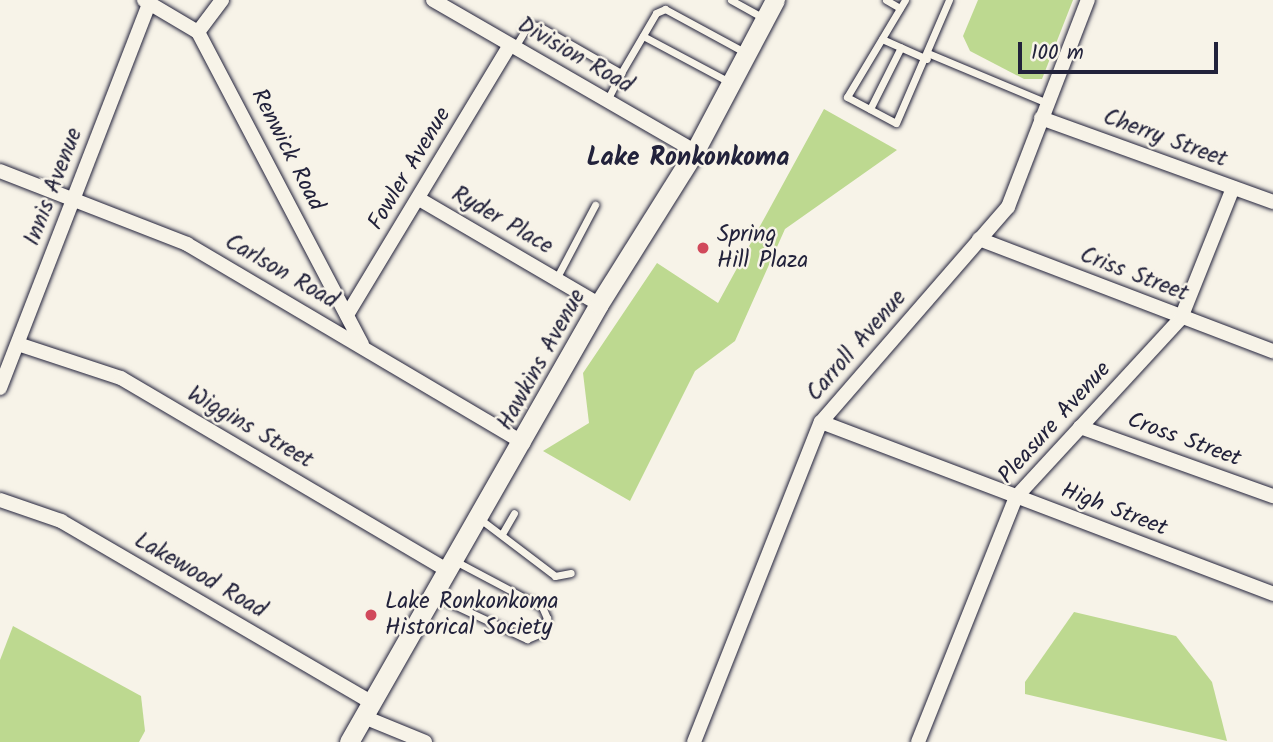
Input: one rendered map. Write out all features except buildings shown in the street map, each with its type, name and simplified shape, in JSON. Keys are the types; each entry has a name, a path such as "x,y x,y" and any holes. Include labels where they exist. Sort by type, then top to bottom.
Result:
{"street":[{"path":"146,2 198,32 222,0"},
{"name":"Division Road","path":"433,0 695,151"},
{"name":"Hawkins Avenue","path":"349,742 524,443 599,304 695,151 775,0"},
{"name":"Carroll Avenue","path":"694,742 821,422 1008,207 1088,0"},
{"name":"Innis Avenue","path":"0,388 146,2"},
{"name":"Renwick Road","path":"198,32 362,345"},
{"name":"Fowler Avenue","path":"347,315 512,46"},
{"name":"Cherry Street","path":"1041,118 1273,202"},
{"name":"Carlson Road","path":"0,171 74,197 187,244 524,443"},
{"name":"Pleasure Avenue","path":"918,742 1016,497 1181,318 1233,188"},
{"name":"Ryder Place","path":"419,199 599,304"},
{"name":"Criss Street","path":"979,239 1273,351"},
{"name":"Wiggins Street","path":"18,344 121,378 452,566"},
{"name":"High Street","path":"821,422 1273,594"},
{"name":"Cross Street","path":"1080,427 1273,496"},
{"name":"Lakewood Road","path":"0,500 61,521 368,710 425,742"}],"lane":[{"path":"731,0 765,19"},
{"path":"886,0 900,8"},
{"path":"905,0 847,97 896,122 929,56 949,0"},
{"path":"607,100 643,36 665,9 747,54"},
{"path":"512,46 528,25 540,26 621,73"},
{"path":"643,36 731,83"},
{"path":"882,38 1047,103"},
{"path":"870,109 901,47"},
{"path":"556,279 595,205"},
{"path":"502,534 514,513"},
{"path":"479,519 555,576 571,573"},
{"path":"434,596 527,639 539,634 547,618 542,607 452,566"}],"green space":[{"path":"978,0 1073,0 1042,79 1024,79 970,51 963,36"},
{"path":"824,109 897,150 785,229 735,341 695,371 630,501 543,451 589,423 583,373 657,263 718,303"},
{"path":"1074,612 1176,636 1212,682 1227,741 1025,694 1025,682"},
{"path":"13,626 141,696 145,731 139,742 0,742 0,660"}],"place":[{"name":"Spring Hill Plaza","path":"703,248"},
{"name":"Lake Ronkonkoma Historical Society","path":"371,615"}],"district":[{"name":"Lake Ronkonkoma","path":"688,159"}]}
